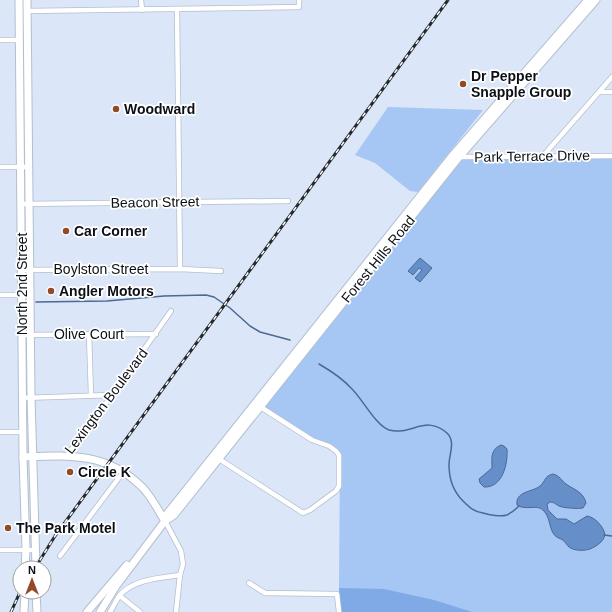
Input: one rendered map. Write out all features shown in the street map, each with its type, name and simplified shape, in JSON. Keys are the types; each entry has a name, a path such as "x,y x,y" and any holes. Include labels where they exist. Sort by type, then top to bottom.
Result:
{"main road":[{"name":"North 2nd Street","path":"19,0 25,167 29,204 32,457 36,560"},
{"name":"North 2nd Street","path":"25,560 21,204 25,167 28,40 27,0"},
{"name":"Forest Hills Road","path":"100,612 116,586 165,521 174,515 216,457 257,405 456,156 571,23 588,0"},
{"name":"Forest Hills Road","path":"571,23 596,0"},
{"name":"Lexington Boulevard","path":"23,457 66,457"},
{"path":"66,457 102,461 124,471 142,486 165,521"},
{"name":"Forest Hills Road","path":"87,612 118,573 151,540"},
{"path":"24,612 25,600"},
{"path":"36,600 37,612"}],"street":[{"path":"142,0 142,10"},
{"path":"19,12 299,7 299,0"},
{"path":"177,9 180,269"},
{"path":"0,40 28,40"},
{"path":"543,156 612,77"},
{"path":"600,92 612,92"},
{"name":"Park Terrace Drive","path":"456,156 612,156"},
{"path":"0,167 25,167"},
{"name":"Beacon Street","path":"21,204 288,201"},
{"name":"Boylston Street","path":"22,270 180,269 221,271"},
{"path":"0,295 31,295"},
{"name":"Lexington Boulevard","path":"66,457 171,312"},
{"path":"89,334 91,395"},
{"name":"Olive Court","path":"22,335 156,334"},
{"path":"23,398 112,395"},
{"path":"216,457 303,513 310,510 336,491 340,481 339,455 336,450 312,440 257,405"},
{"path":"0,432 23,432"},
{"path":"60,556 124,471"},
{"path":"165,521 181,550 183,564 180,575 176,612"},
{"path":"0,550 35,550"},
{"path":"110,612 120,596 132,585 180,575"},
{"path":"249,583 265,593 337,594 339,612"},
{"path":"120,596 140,612"}],"shaded area":[{"path":"388,107 483,110 418,192 410,191 375,163 355,155"},
{"path":"612,157 612,612 340,612 340,453 262,408 461,158"},
{"path":"420,258 432,268 420,282 415,278 422,270 419,268 413,275 408,271"},
{"path":"501,445 507,449 503,474 496,483 484,487 480,483 479,479 492,468 493,452"},
{"path":"553,474 578,491 585,499 586,503 583,508 567,508 550,502 547,504 548,510 557,519 566,519 574,524 587,516 596,520 603,529 605,535 601,542 595,547 585,550 576,550 569,547 563,540 554,534 543,510 540,508 520,507 517,505 517,500 522,494 537,488 547,477"},
{"path":"339,588 384,589 434,600 472,612 340,612"}],"waterway":[{"path":"36,302 107,301 164,296 206,295 214,297 230,308 250,326 260,332 290,340"},
{"path":"319,364 348,384 374,418 389,430 397,431 432,425 447,433 452,444 449,465 452,484 460,497 472,509 477,512 502,516 509,514 519,506"},
{"path":"604,535 612,536"}],"railway":[{"path":"40,560 55,536 448,0"},
{"path":"11,612 16,600"}],"place":[{"name":"Dr Pepper Snapple Group","path":"463,84"},
{"name":"Woodward","path":"116,109"},
{"name":"Car Corner","path":"66,231"},
{"name":"Angler Motors","path":"51,291"},
{"name":"Circle K","path":"70,472"},
{"name":"The Park Motel","path":"8,528"}]}
